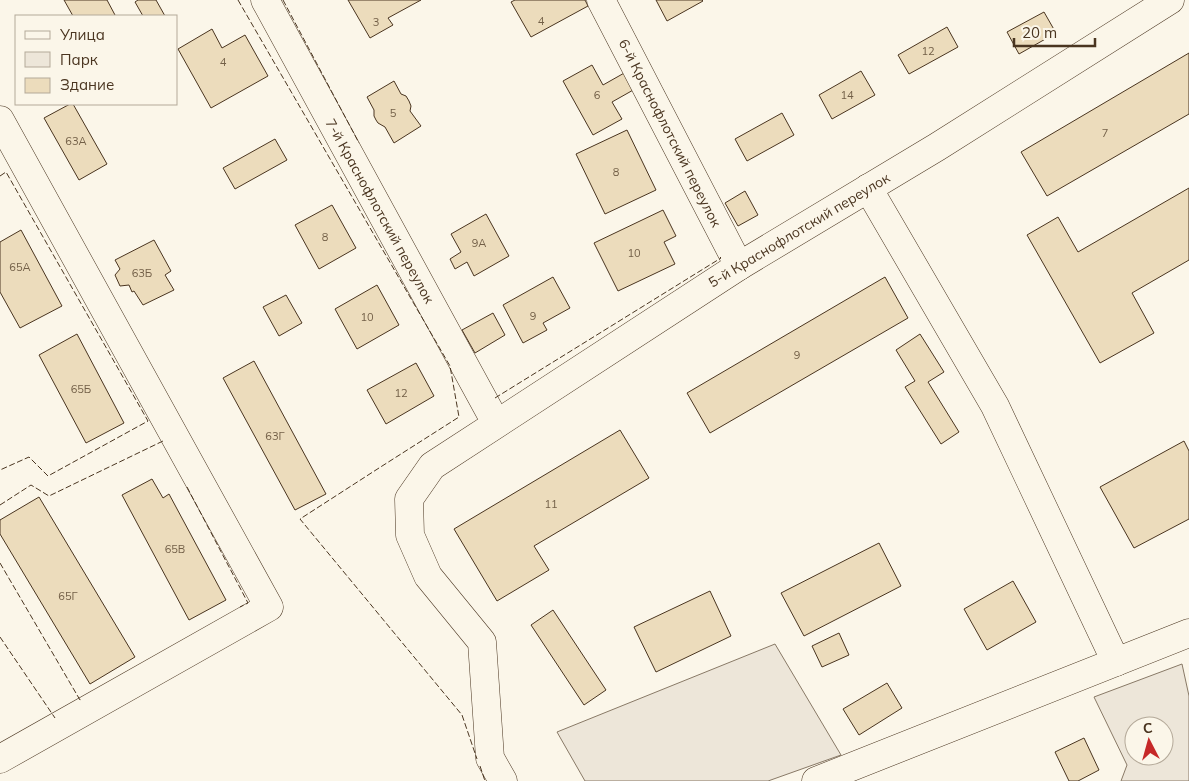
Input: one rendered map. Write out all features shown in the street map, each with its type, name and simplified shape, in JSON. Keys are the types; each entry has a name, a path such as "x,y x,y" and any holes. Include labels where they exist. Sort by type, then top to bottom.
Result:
{"street":[{"name":"7-й Краснофлотский переулок","path":"265,0 496,423"},
{"name":"6-й Краснофлотский переулок","path":"601,0 739,266"},
{"name":"5-й Краснофлотский переулок","path":"503,781 490,758 482,642 428,576 410,535 409,499 432,466 739,266 937,147 1170,0"},
{"path":"0,120 269,607 0,759"},
{"path":"868,188 995,406 1116,662"},
{"path":"816,781 1189,633"}],"green space":[{"path":"775,644 841,755 768,781 585,781 557,732"},
{"path":"1182,664 1189,696 1189,781 1121,781 1127,766 1174,766 1174,716 1124,716 1124,759 1094,697"}],"building":[{"path":"64,0 107,0 115,15 72,15"},
{"path":"138,0 156,0 164,15 142,15 135,2"},
{"path":"348,0 421,0 388,18 393,25 370,38"},
{"path":"515,0 585,0 588,6 531,37 511,2"},
{"path":"656,0 702,0 703,1 667,21"},
{"path":"1044,12 1056,33 1019,54 1007,32"},
{"path":"947,27 958,47 909,74 898,55"},
{"path":"212,29 222,48 245,35 268,76 211,108 178,49"},
{"path":"1189,53 1189,114 1047,196 1021,152"},
{"path":"592,65 603,85 626,72 635,89 612,102 622,119 593,135 563,81"},
{"path":"861,71 875,95 832,119 819,95"},
{"path":"394,81 401,94 406,96 409,101 410,111 421,126 394,143 385,127 376,120 374,110 367,97"},
{"path":"68,105 74,105 107,164 79,180 44,118"},
{"path":"782,113 794,135 747,161 735,139"},
{"path":"627,130 656,190 605,214 576,154"},
{"path":"275,139 287,160 235,189 223,168"},
{"path":"1189,188 1189,260 1132,293 1154,333 1100,363 1027,235 1058,217 1078,252"},
{"path":"745,191 758,215 738,226 725,203"},
{"path":"332,205 356,248 319,269 295,225"},
{"path":"663,210 676,236 664,242 675,264 618,291 594,243"},
{"path":"486,214 509,256 474,276 467,262 455,269 450,259 461,252 451,234"},
{"path":"21,230 62,306 20,328 0,292 0,242"},
{"path":"154,240 171,271 165,275 174,290 143,305 134,291 132,292 129,285 120,286 115,275 120,269 115,260"},
{"path":"553,277 570,308 543,323 547,330 523,343 503,305"},
{"path":"885,277 908,318 710,433 687,393"},
{"path":"377,285 399,325 357,349 335,309"},
{"path":"286,295 302,323 279,336 263,307"},
{"path":"493,313 505,335 475,353 462,330"},
{"path":"77,334 124,423 86,443 39,355"},
{"path":"920,334 944,372 928,382 959,432 941,444 905,387 915,381 896,350"},
{"path":"254,361 326,494 295,510 223,378"},
{"path":"416,363 434,396 386,424 367,390"},
{"path":"620,430 649,478 534,546 549,570 497,601 454,529"},
{"path":"1184,441 1189,451 1189,519 1134,548 1100,487"},
{"path":"152,479 163,498 169,494 226,600 189,620 122,495"},
{"path":"39,497 135,657 90,684 0,534 0,520"},
{"path":"879,543 901,586 804,636 781,593"},
{"path":"1013,581 1036,622 987,650 964,609"},
{"path":"710,591 731,636 656,672 634,627"},
{"path":"553,610 606,690 584,705 531,625"},
{"path":"839,633 849,655 822,667 812,646"},
{"path":"887,683 902,708 859,735 843,709"},
{"path":"1084,738 1099,770 1078,781 1069,781 1055,752"}],"fence":[{"path":"238,0 450,366 459,417 300,519 462,715 477,759"},
{"path":"283,0 359,143"},
{"path":"0,176 6,172 148,421 48,476 29,457 0,470"},
{"path":"495,398 720,257"},
{"path":"0,505 31,485 49,496 163,441 164,443"},
{"path":"187,487 248,603 240,607"},
{"path":"0,563 80,700 82,699"},
{"path":"0,637 55,718"},
{"path":"480,766 485,781"}]}
